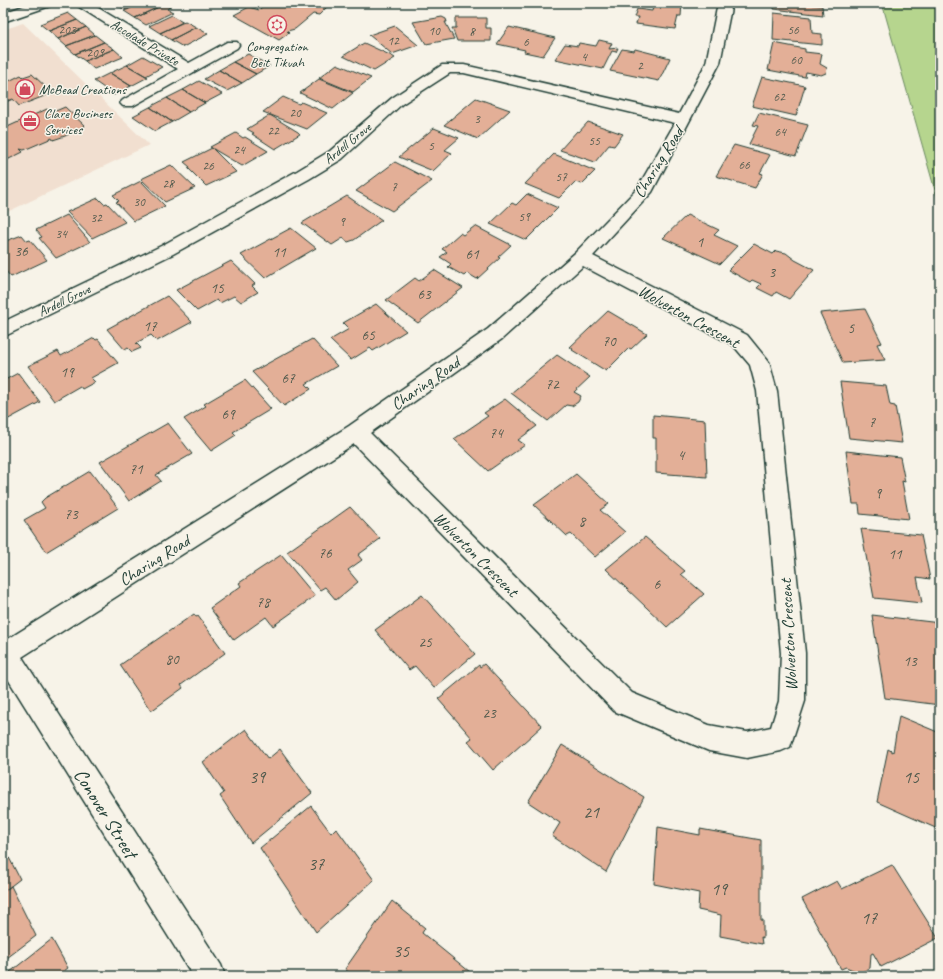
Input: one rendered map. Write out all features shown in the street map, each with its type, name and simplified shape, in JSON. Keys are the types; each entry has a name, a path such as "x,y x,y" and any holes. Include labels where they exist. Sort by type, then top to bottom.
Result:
{"street":[{"path":"3,18 45,3"},
{"name":"Accolade Private","path":"80,3 189,69"},
{"name":"Charing Road","path":"4,651 356,432 495,334 581,258 644,192 684,120 713,63 725,3"},
{"name":"Accolade Private","path":"128,103 232,46"},
{"name":"Ardell Grove","path":"3,330 167,250 330,159 397,101 447,68 464,69 684,120"},
{"name":"Wolverton Crescent","path":"356,432 623,702 709,738 747,745 781,738 792,701 793,653 767,391 759,362 740,340 581,258"},
{"name":"Conover Street","path":"4,651 210,976"}],"path":[{"path":"236,3 238,7"}],"shaded area":[{"path":"23,23 149,145 3,214 3,30"}],"green space":[{"path":"882,3 940,3 940,208"}],"building":[{"path":"119,3 141,3 127,10 115,5"},
{"path":"141,3 165,4 135,18 124,11"},
{"name":"Congregation Beit Tikvah","path":"266,3 324,3 321,6 327,7 319,15 313,14 295,29 287,31 289,33 279,40 234,15 249,7 259,10"},
{"path":"654,3 682,3 681,16 678,16 675,29 636,24 638,17 634,17 637,9 652,11"},
{"path":"774,3 812,3 812,5 822,6 823,15 774,9"},
{"path":"165,4 170,7 167,9 173,12 146,25 135,18"},
{"path":"68,13 77,20 49,31 40,24"},
{"path":"774,13 811,17 812,33 822,34 822,45 773,40"},
{"path":"172,15 184,22 160,33 149,26"},
{"path":"442,17 446,19 447,22 445,22 454,39 426,44 413,22"},
{"path":"456,18 486,18 486,28 491,28 491,41 457,41 452,28 456,28"},
{"path":"77,20 86,27 58,39 49,31"},
{"path":"185,21 196,27 171,40 160,33"},
{"path":"395,26 418,45 392,54 369,35"},
{"path":"86,27 95,35 66,46 58,39"},
{"path":"196,27 208,34 183,47 171,40"},
{"path":"509,27 555,38 543,56 524,52 525,50 497,44"},
{"path":"95,35 104,42 75,54 66,46"},
{"path":"599,40 612,43 609,49 618,48 616,52 612,51 603,69 555,59 565,44 578,46 579,43 596,46"},
{"path":"104,42 114,49 85,61 75,54"},
{"path":"364,43 395,58 374,71 343,56"},
{"path":"774,43 805,49 805,52 822,54 820,64 827,68 826,73 821,75 806,72 805,77 768,70"},
{"path":"114,49 123,57 94,69 85,61"},
{"path":"622,49 634,51 635,49 670,58 659,81 610,71"},
{"path":"248,54 270,66 256,74 233,62"},
{"path":"143,56 162,67 146,76 127,65"},
{"path":"233,62 256,74 242,83 219,70"},
{"path":"337,64 371,78 353,92 319,78"},
{"path":"127,65 148,77 131,86 110,73"},
{"path":"219,70 242,83 227,91 204,79"},
{"path":"110,73 131,86 114,95 94,81"},
{"name":"McBead Creations","path":"32,74 52,93 19,106 13,99 3,103 3,84 21,75 23,77"},
{"path":"762,77 805,86 796,116 752,106"},
{"path":"319,79 353,93 333,109 300,93"},
{"path":"199,81 222,94 205,103 183,90"},
{"path":"183,90 205,103 189,112 167,98"},
{"path":"283,97 299,104 301,102 327,113 307,129 263,112"},
{"path":"167,98 189,112 172,122 150,107"},
{"path":"476,98 510,110 478,139 444,125"},
{"path":"65,107 85,126 65,136 53,140 52,138 24,150 20,149 23,152 3,162 3,129 47,109 51,113"},
{"path":"150,107 172,122 155,131 133,116"},
{"path":"759,113 808,125 796,156 749,144 758,126 753,125"},
{"path":"270,115 300,134 275,149 247,129"},
{"path":"588,122 623,134 614,146 609,145 595,162 560,150 577,131 579,132"},
{"path":"434,128 459,138 445,150 452,153 433,171 399,157"},
{"path":"236,133 268,151 242,166 210,147"},
{"path":"734,145 770,155 760,173 763,174 755,188 716,176"},
{"path":"212,148 236,172 206,186 184,162"},
{"path":"554,154 595,171 582,184 575,182 559,198 525,184"},
{"path":"395,162 432,181 392,211 356,191"},
{"path":"171,165 195,188 165,202 141,179"},
{"path":"141,181 165,206 134,221 116,202 119,201 113,195"},
{"path":"527,194 558,208 526,240 490,224 512,203 516,205"},
{"path":"347,196 382,220 354,240 348,242 343,238 332,245 302,223"},
{"path":"98,198 104,204 107,203 125,222 92,238 67,212"},
{"path":"67,215 90,242 56,258 39,238 42,237 36,230"},
{"path":"687,215 719,230 714,235 737,246 720,264 663,238"},
{"path":"475,226 511,245 498,257 500,258 477,279 467,273 464,276 448,267 451,264 440,257 447,252 442,249 460,233 463,235"},
{"path":"291,228 316,248 265,278 241,255"},
{"path":"22,235 27,241 30,240 47,260 11,277 3,268 3,242"},
{"path":"754,244 773,254 776,251 786,253 795,260 814,270 789,299 776,292 773,296 757,288 761,284 752,280 750,282 728,270"},
{"path":"231,261 255,284 252,286 258,292 241,302 234,296 220,303 217,300 197,311 176,290"},
{"path":"434,270 463,288 418,323 386,300 415,278 419,281"},
{"path":"167,296 192,322 157,341 151,335 136,343 141,348 132,352 128,348 125,350 107,329"},
{"path":"376,304 406,331 373,351 370,348 351,360 330,340 349,329 343,323"},
{"path":"865,309 882,343 877,344 885,360 843,363 820,313"},
{"path":"608,311 647,334 631,349 629,348 606,371 572,350 573,349 570,347"},
{"path":"94,338 96,340 98,339 118,363 91,378 95,382 82,389 80,386 54,401 28,366 58,351 61,356"},
{"path":"312,339 337,366 306,384 311,389 284,406 252,372"},
{"path":"557,355 590,377 574,392 581,396 578,402 572,406 566,405 548,421 511,393"},
{"path":"18,373 40,402 3,422 3,381"},
{"path":"245,380 271,409 233,432 236,435 211,451 184,419 206,406 204,404"},
{"path":"840,382 886,386 890,405 895,406 902,443 849,438"},
{"path":"505,399 537,426 518,440 525,445 488,471 454,439 488,416 484,413"},
{"path":"653,415 705,420 707,477 656,473 656,438 653,438"},
{"path":"168,423 192,454 156,475 161,481 129,501 100,462"},
{"path":"846,451 900,457 905,482 902,481 909,519 860,514 859,504 853,504"},
{"path":"90,471 118,508 46,552 24,520 45,508 41,502 45,498"},
{"path":"576,474 609,504 600,510 625,532 595,557 571,534 567,536 534,505"},
{"path":"350,507 380,539 358,555 362,560 348,570 358,582 336,600 325,587 320,590 287,552"},
{"path":"861,529 921,535 930,579 917,577 922,603 874,598"},
{"path":"645,537 685,571 681,574 704,594 667,627 606,569"},
{"path":"281,555 315,596 273,626 266,617 234,640 210,608 241,586 239,583"},
{"path":"422,595 475,654 434,688 415,666 409,670 375,630"},
{"path":"194,614 196,617 198,616 225,653 181,685 183,688 151,711 120,665"},
{"path":"872,615 940,623 940,705 885,698"},
{"path":"484,664 542,726 493,770 468,741 472,738 438,699 479,665 480,667"},
{"path":"899,716 940,733 940,830 877,802 888,749 893,752"},
{"path":"246,729 268,759 280,749 312,793 251,843 220,796 224,793 203,762"},
{"path":"562,745 644,797 606,872 552,836 560,823 528,802"},
{"path":"311,806 331,833 336,828 374,880 316,932 260,848"},
{"path":"658,827 700,835 700,829 761,840 761,920 763,920 763,938 761,937 762,944 720,936 721,915 698,910 699,893 654,884"},
{"path":"3,846 20,879 3,892"},
{"path":"892,865 938,938 881,967 873,953 871,954 870,968 860,973 846,967 841,969 802,899 837,881 842,889"},
{"path":"11,886 36,936 3,961 3,892"},
{"path":"392,901 425,928 422,933 470,972 468,976 353,976 345,969"},
{"path":"52,939 68,968 60,974 61,976 5,976"}],"place":[{"name":"Congregation Beit Tikvah","path":"277,25"},
{"name":"McBead Creations","path":"25,89"},
{"name":"Clare Business Services","path":"30,121"}]}
